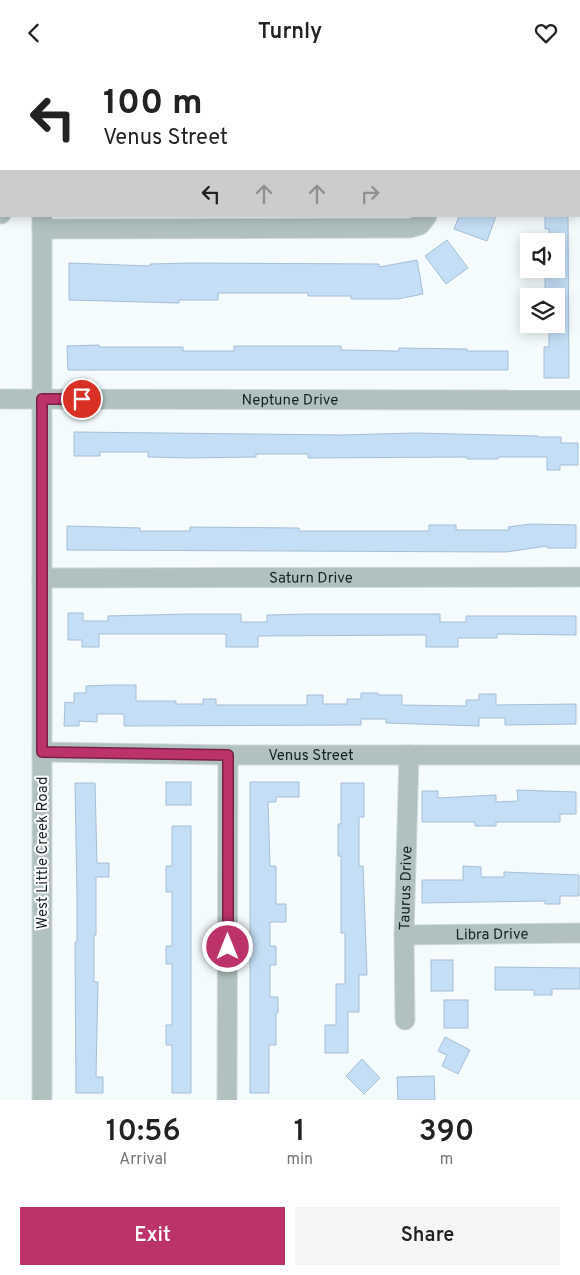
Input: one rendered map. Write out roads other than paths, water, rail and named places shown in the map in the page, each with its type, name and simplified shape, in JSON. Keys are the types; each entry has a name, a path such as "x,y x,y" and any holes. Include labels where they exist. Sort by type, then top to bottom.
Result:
{"street":[{"path":"42,223 410,228 420,225 426,217"},
{"name":"West Little Creek Road","path":"42,223 42,1100"},
{"name":"Neptune Drive","path":"0,399 580,400"},
{"name":"Saturn Drive","path":"42,578 580,577"},
{"name":"Venus Street","path":"42,752 228,755 580,755"},
{"path":"227,1100 228,755"},
{"name":"Taurus Drive","path":"405,1020 404,935 409,755"},
{"name":"Libra Drive","path":"404,935 580,933"}]}
